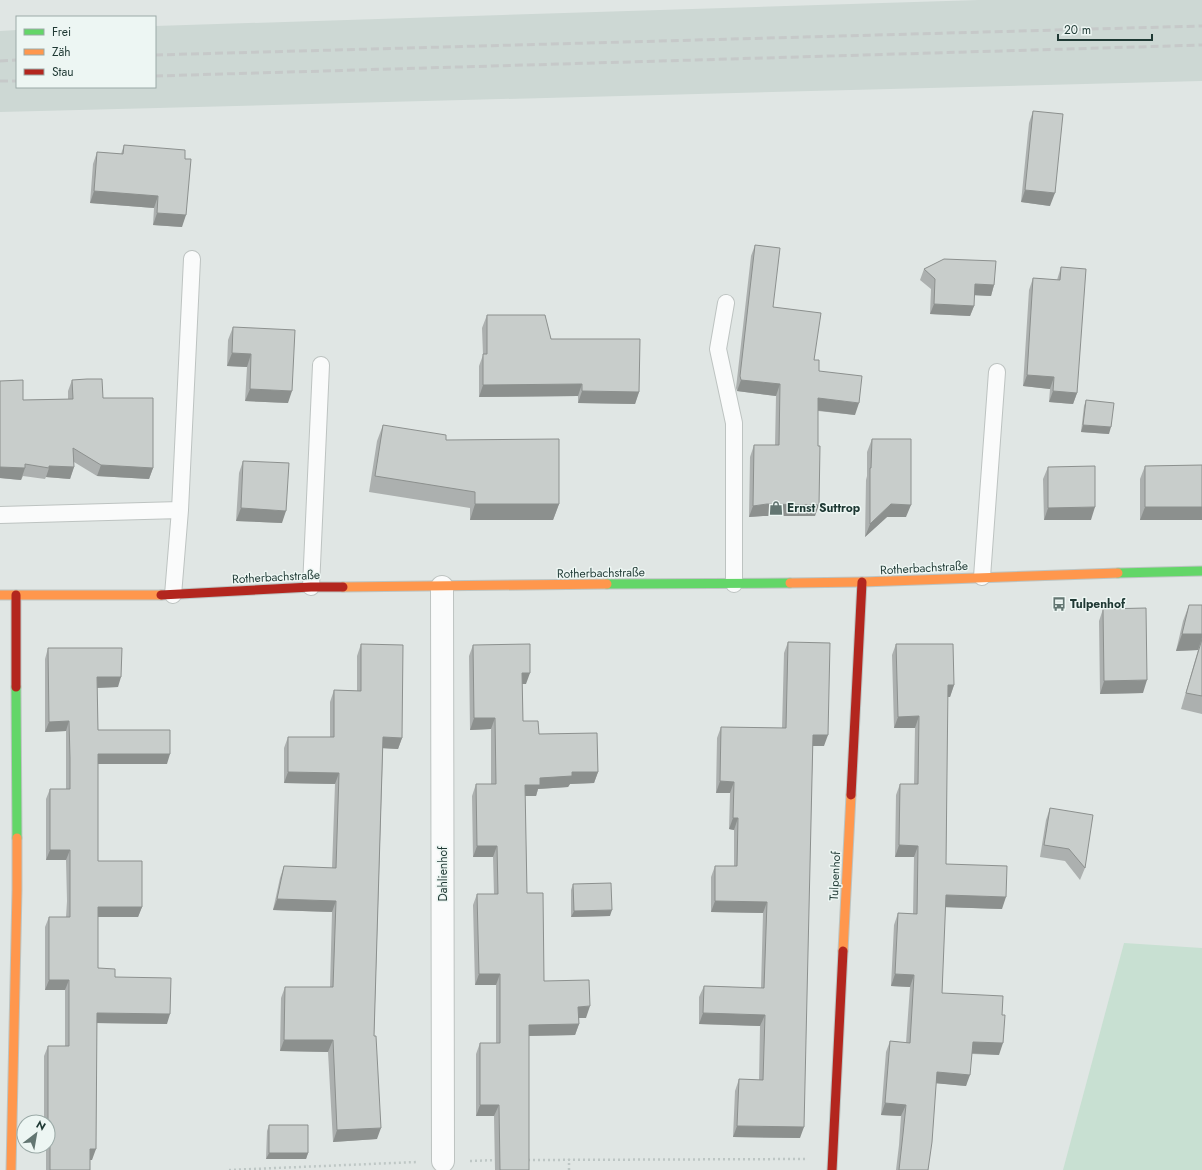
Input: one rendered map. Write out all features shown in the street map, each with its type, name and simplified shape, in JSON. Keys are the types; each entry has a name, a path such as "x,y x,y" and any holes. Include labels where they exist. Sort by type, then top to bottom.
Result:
{"street":[{"name":"Rotherbachstraße","path":"0,595 173,595 311,587 862,582 1202,571"},
{"name":"Tulpenhof","path":"832,1170 862,582"},
{"name":"Dahlienhof","path":"442,586 443,1161"},
{"path":"11,1170 17,890 16,595"}],"lane":[{"path":"173,595 180,510 192,259"},
{"path":"726,303 718,349 734,423 734,584"},
{"path":"311,587 321,365"},
{"path":"982,577 997,372"},
{"path":"0,515 180,510"}],"path":[{"path":"569,1159 569,1170"},
{"path":"522,1160 833,1159"},
{"path":"229,1170 498,1160"}],"shaded area":[{"path":"979,0 1202,0 1202,81 0,112 0,31 16,30 16,88 156,88 156,26"}],"green space":[{"path":"1124,943 1202,948 1202,1170 1063,1170"}],"building":[{"path":"1033,111 1063,114 1055,193 1025,190"},
{"path":"124,145 185,150 185,159 191,159 186,215 157,213 158,196 94,191 97,152 123,154"},
{"path":"755,245 780,248 773,307 821,313 814,360 819,360 819,371 862,376 859,403 818,398 818,446 820,446 819,505 767,504 753,506 754,445 779,445 780,384 741,380 740,376"},
{"path":"944,259 996,261 994,285 975,284 974,306 934,304 935,279 924,269"},
{"path":"1061,267 1086,269 1077,393 1053,391 1054,377 1027,375 1033,278 1060,280"},
{"path":"487,315 545,315 551,339 640,339 639,392 582,391 582,384 483,385 483,354 487,354"},
{"path":"233,327 295,330 292,391 250,389 251,354 232,353"},
{"path":"102,379 103,398 153,398 153,468 101,465 73,448 74,467 49,466 49,468 25,464 25,468 0,467 0,381 23,380 23,400 73,399 72,380"},
{"path":"1086,400 1114,403 1111,427 1083,425"},
{"path":"383,425 446,435 446,440 559,439 559,504 475,504 475,492 375,476"},
{"path":"872,439 911,439 911,505 891,504 870,524 870,468"},
{"path":"243,461 289,463 286,511 241,508"},
{"path":"1202,465 1202,507 1145,507 1145,466"},
{"path":"1095,466 1095,507 1048,508 1048,467"},
{"path":"1189,605 1202,605 1202,634 1182,634"},
{"path":"1146,608 1147,680 1104,681 1103,609"},
{"path":"1202,639 1202,696 1186,693"},
{"path":"788,642 830,643 828,735 813,735 804,1127 737,1126 739,1079 763,1080 765,1015 703,1013 704,986 764,988 767,902 715,901 715,866 737,866 738,818 733,818 734,782 720,781 721,727 786,728"},
{"path":"361,644 403,645 402,738 383,737 374,1036 376,1036 381,1128 337,1130 333,1040 284,1040 285,987 333,987 336,901 277,899 284,866 336,868 339,773 288,772 288,737 334,737 334,690 361,691"},
{"path":"530,644 530,673 522,673 523,721 538,721 539,734 597,733 598,772 572,772 572,776 540,778 540,785 525,785 527,893 543,893 544,981 589,980 590,1006 578,1007 579,1024 529,1025 529,1170 500,1170 499,1105 480,1105 480,1043 500,1043 500,974 479,974 477,894 498,894 497,846 477,846 476,784 496,784 495,718 474,718 473,645"},
{"path":"896,644 953,644 954,685 948,685 946,864 1007,866 1006,897 946,895 942,993 1003,996 1002,1015 1005,1015 1003,1043 973,1042 970,1075 937,1072 932,1142 928,1170 899,1170 906,1105 885,1103 890,1041 910,1043 914,975 895,974 898,913 917,914 918,846 899,845 900,784 918,784 919,716 898,717"},
{"path":"48,648 122,648 121,677 97,677 98,730 170,730 170,754 98,754 98,861 142,861 142,907 98,907 98,968 115,969 115,977 171,978 170,1014 97,1013 96,1149 90,1149 90,1170 50,1170 50,1154 56,1154 56,1114 48,1114 48,1046 69,1046 69,980 49,980 49,917 70,917 70,850 50,850 50,789 70,789 70,758 69,721 49,722"},
{"path":"1050,808 1093,815 1085,868 1069,849 1044,845"},
{"path":"611,883 612,910 574,911 573,884"},
{"path":"269,1125 308,1125 308,1153 269,1153"}],"railway":[{"path":"156,55 1202,26"},
{"path":"156,76 1202,45"},
{"path":"0,61 16,60"},
{"path":"0,81 16,81"}],"traffic: fast":[{"path":"1118,573 1202,571"},
{"path":"607,584 790,583"},
{"path":"16,687 17,838"}],"traffic: slow":[{"path":"790,583 1118,573"},
{"path":"343,587 607,584"},
{"path":"0,595 161,595"},
{"path":"843,951 851,795"},
{"path":"11,1170 17,838"}],"traffic: jam":[{"path":"851,795 862,582"},
{"path":"161,595 311,587 343,587"},
{"path":"16,595 16,687"},
{"path":"832,1170 843,951"}],"place":[{"name":"Ernst Suttrop","path":"776,508"},
{"name":"Tulpenhof","path":"1059,604"}]}
